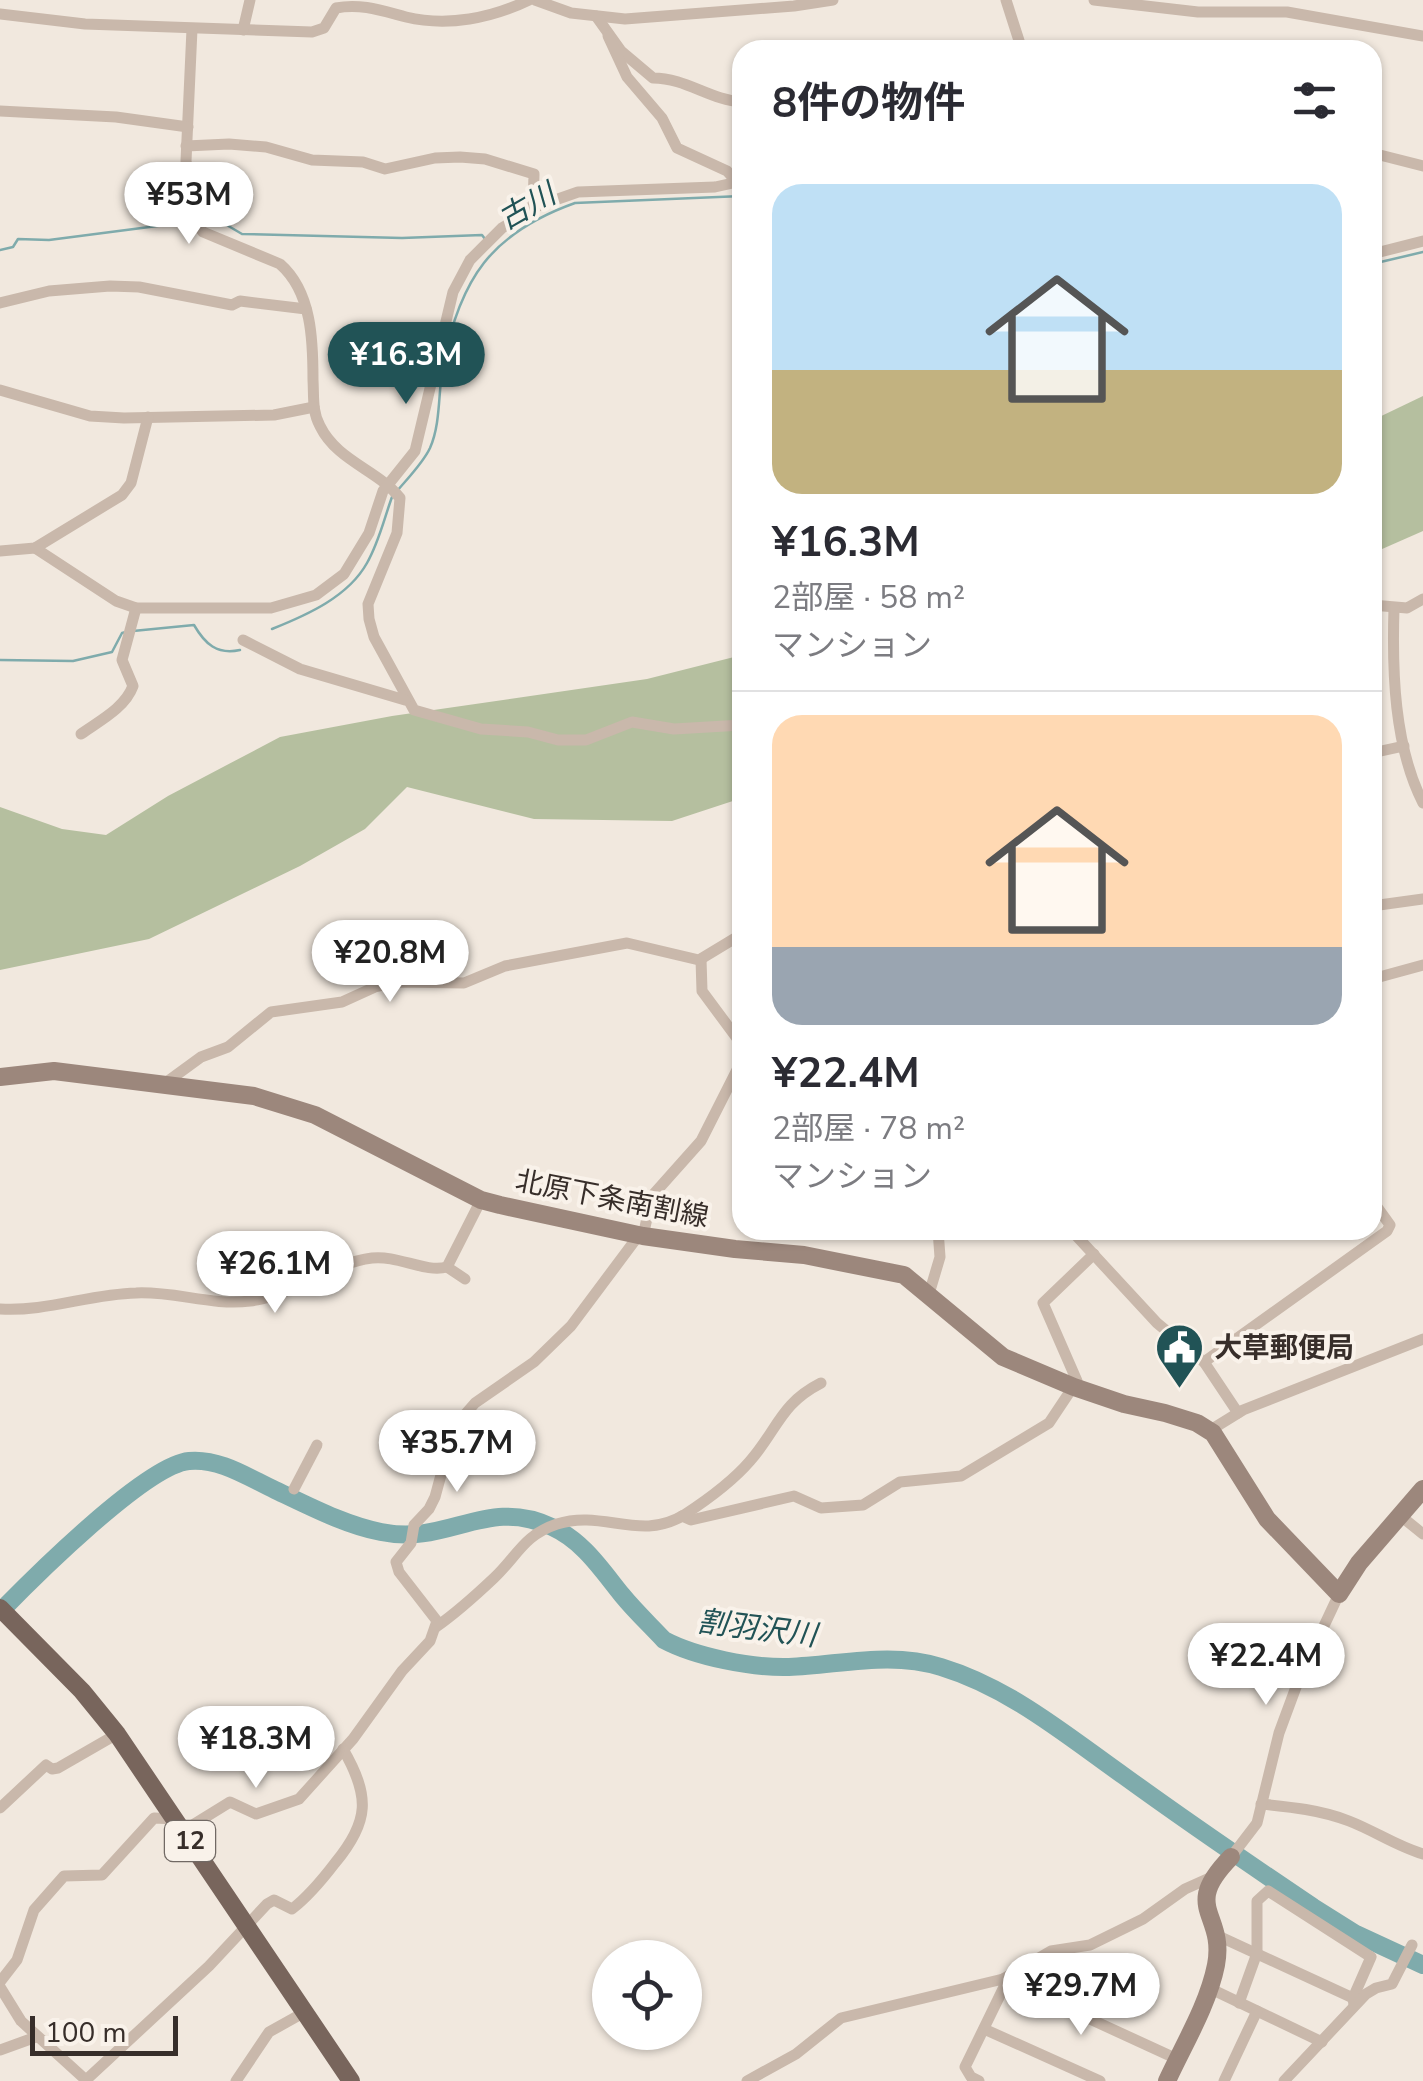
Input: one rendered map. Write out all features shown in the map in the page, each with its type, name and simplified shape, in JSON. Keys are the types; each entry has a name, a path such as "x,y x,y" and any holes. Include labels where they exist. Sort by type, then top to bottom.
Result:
{"main road":[{"name":"北原下条南割線","path":"0,1076 54,1071 254,1096 314,1115 481,1200 641,1235 838,1260 904,1275 1004,1357 1074,1388 1165,1413 1209,1430"},
{"path":"1209,1430 1267,1519 1339,1594 1359,1563 1423,1489"},
{"name":"12","path":"5,1612 82,1690 117,1734 351,2081"},
{"path":"1167,2081 1217,1961 1205,1897 1214,1876 1235,1851"}],"street":[{"path":"244,30 250,0"},
{"path":"0,14 85,24 312,32 324,28 336,4 374,8 411,18 465,20 490,16 532,0 571,13 654,17 833,0"},
{"path":"1006,0 1019,40"},
{"path":"1094,0 1198,12 1319,15 1423,36"},
{"path":"596,16 626,76 662,118 677,148 732,175"},
{"path":"192,28 186,146 198,226 203,232 280,264 296,284 310,321 314,408 321,430 362,469 393,489"},
{"path":"608,36 653,78 672,78 732,101"},
{"path":"0,111 188,127"},
{"path":"186,146 266,147 312,160 350,160 385,169 434,158 486,159 534,174 532,209"},
{"path":"1382,156 1423,166"},
{"path":"35,548 116,601 136,608 271,608 316,594 344,574 362,550 410,459 420,438 444,318 461,274 492,236 532,209 563,195 591,190 714,188 732,184"},
{"path":"1382,251 1423,241"},
{"path":"0,303 50,292 139,287 232,305 240,301 306,310"},
{"path":"0,390 90,416 274,415 314,408"},
{"path":"0,552 35,548 122,495 131,484 148,417"},
{"path":"393,489 396,533 368,604 374,636 405,700 414,710 481,729 528,732 558,740 586,740 632,722 674,729 732,726"},
{"path":"1382,606 1406,608 1423,599"},
{"path":"81,734 130,694 133,686 122,660 136,608"},
{"path":"1394,608 1392,649 1404,746 1409,772 1422,797"},
{"path":"243,640 300,669 405,700"},
{"path":"1382,751 1404,746"},
{"path":"1382,905 1423,899"},
{"path":"164,1084 201,1058 228,1047 271,1012 342,1002 398,982 464,983 505,966 627,942 682,958 701,959 732,940"},
{"path":"701,959 702,990 732,1031"},
{"path":"1382,976 1423,965"},
{"path":"343,1749 359,1780 361,1825 355,1838 304,1899 292,1909 274,1900 210,1966 86,2080 36,2037 10,2006 0,1985 17,1960 34,1910 64,1876 102,1875 154,1818 180,1825 230,1802 256,1814 298,1799 370,1718 402,1670 430,1642 437,1621 398,1572 396,1562 411,1544 414,1525 435,1496 454,1427 474,1403 534,1362 571,1326 641,1235 652,1196 700,1141 732,1079"},
{"path":"447,1267 481,1200"},
{"path":"1382,1214 1390,1225 1382,1235"},
{"path":"929,1294 940,1257 939,1240"},
{"path":"1081,1240 1157,1323 1204,1362 1238,1413"},
{"path":"1204,1362 1374,1240"},
{"path":"682,1516 691,1520 794,1496 821,1508 862,1504 900,1482 961,1476 1049,1423 1077,1381 1042,1303 1094,1254"},
{"path":"0,1309 28,1311 142,1292 248,1302 369,1258 406,1260 431,1269 447,1267 464,1279"},
{"path":"1209,1430 1238,1413 1423,1338"},
{"path":"436,1628 496,1576 532,1533 560,1523 595,1518 622,1526 647,1526 682,1516 730,1481 763,1444 788,1405 799,1394 821,1383"},
{"path":"294,1488 318,1445"},
{"path":"1402,1517 1423,1534"},
{"path":"1235,1851 1257,1824 1279,1733 1339,1594"},
{"path":"0,1808 46,1765 52,1770 58,1768 117,1734"},
{"path":"1261,1804 1332,1815 1354,1822 1396,1846 1423,1854"},
{"path":"747,2081 796,2054 841,2018 1003,1980 1051,1951 1090,1945 1143,1918 1198,1881 1214,1876"},
{"path":"1239,2003 1257,1954 1256,1904 1268,1892 1371,1957 1354,2002 1284,2081"},
{"path":"1214,1934 1354,2002"},
{"path":"1354,2002 1376,1988 1392,1984 1411,1946"},
{"path":"980,2081 971,2077 966,2067 1004,1986 1003,1980"},
{"path":"1003,1980 1177,2059"},
{"path":"1209,1988 1322,2042"},
{"path":"1224,2081 1257,2012"},
{"path":"236,2081 269,2032 303,2013"},
{"path":"984,2028 1100,2081"},
{"path":"0,2050 36,2037"}],"green space":[{"path":"1423,396 1423,531 1382,549 1382,416"},
{"path":"732,658 732,801 672,821 534,819 407,787 365,829 300,866 149,939 0,970 0,807 62,829 106,835 168,796 280,737 392,716 647,679"}],"waterway":[{"name":"古川","path":"397,491 423,459 434,438 443,365 459,308 470,284 501,245 521,229 575,203 732,196"},
{"path":"206,221 225,224 242,234 402,238 482,235 485,239"},
{"path":"0,250 13,247 18,239 49,240 188,222"},
{"name":"古川","path":"1382,262 1423,252"},
{"name":"古川","path":"272,629 326,604 349,586 375,547 392,497"},
{"name":"古川","path":"133,631 194,625 212,646 225,651 240,650"},
{"name":"古川","path":"0,660 73,661 112,652 126,632"},
{"name":"割羽沢川","path":"0,1612 119,1502 146,1481 189,1461 223,1466 327,1514 381,1532 405,1535 487,1519 529,1519 573,1540 664,1640 692,1652 774,1667 865,1660 922,1662 991,1687 1059,1729 1313,1907 1356,1934 1423,1965"}],"place":[{"name":"大草郵便局","path":"1179,1390"}]}
